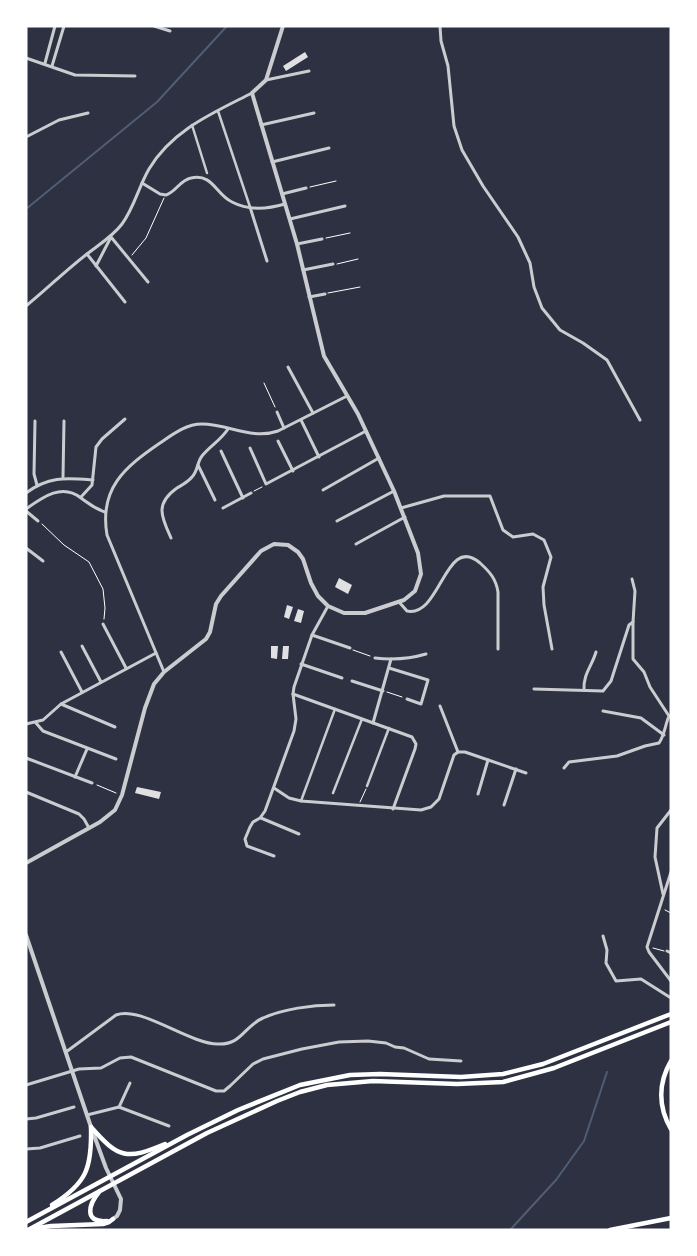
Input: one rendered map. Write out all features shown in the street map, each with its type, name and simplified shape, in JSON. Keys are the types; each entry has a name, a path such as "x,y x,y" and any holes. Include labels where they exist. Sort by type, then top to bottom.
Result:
{"main road":[{"path":"27,1221 187,1135 238,1110 300,1085 350,1075 481,1077 509,1073 543,1064 671,1014"},
{"path":"28,1230 207,1133 300,1092 327,1085 374,1080 457,1084 503,1082 554,1068 671,1022"},
{"path":"671,1061 663,1078 661,1098 663,1110 671,1129"},
{"path":"90,1127 102,1140 116,1150 132,1155 144,1153 187,1135"},
{"path":"27,1221 70,1194 81,1181 89,1162 91,1148 90,1127"},
{"path":"104,1188 90,1206 90,1214 97,1221 113,1219"},
{"path":"610,1230 671,1218"},
{"path":"28,1230 51,1226 103,1224 113,1219"}],"street":[{"path":"44,63 55,26"},
{"path":"52,66 64,26"},
{"path":"154,26 170,31"},
{"path":"26,306 111,236 123,223 142,183 160,152 170,141 192,125 252,93 266,80 283,26"},
{"path":"440,26 441,41 448,66 454,126 462,150 483,186 518,237 530,263 534,287 542,308 560,330 607,360 640,420"},
{"path":"26,58 75,75 135,76"},
{"path":"266,80 309,71"},
{"path":"26,863 111,815 122,795 149,695 154,684 164,672 206,639 210,632 216,604 239,575 267,547 274,544 284,544 298,552 303,559 315,592 328,606 344,613 365,613 408,598 415,590 421,574 418,553 394,491 366,431 324,356 290,218 252,93"},
{"path":"218,111 267,261"},
{"path":"26,137 59,120 88,113"},
{"path":"261,125 314,113"},
{"path":"192,125 208,173"},
{"path":"272,162 329,148"},
{"path":"142,183 160,194 166,195 176,190 185,180 194,177 203,178 212,182 229,201 250,207 268,209 286,204"},
{"path":"282,194 306,188"},
{"path":"290,218 345,206"},
{"path":"111,236 148,282"},
{"path":"96,266 111,236"},
{"path":"297,244 322,239"},
{"path":"87,254 125,302"},
{"path":"303,270 333,264"},
{"path":"309,297 325,294"},
{"path":"288,367 313,414"},
{"path":"164,672 107,535 105,512 112,489 122,472 181,429 194,425 211,425 260,434 272,433 347,396"},
{"path":"277,412 284,428"},
{"path":"81,497 90,489 93,480 96,448 102,439 125,419"},
{"path":"301,420 319,457"},
{"path":"35,421 34,474 37,485"},
{"path":"63,477 64,421"},
{"path":"171,538 162,516 162,505 174,490 192,478 203,455 220,440 228,429"},
{"path":"250,448 266,484 366,431"},
{"path":"278,441 293,471"},
{"path":"221,451 243,498"},
{"path":"323,490 379,458"},
{"path":"198,466 215,500"},
{"path":"26,493 37,485 63,477 93,480"},
{"path":"38,521 26,510 46,496 60,491 81,497 93,508 105,512"},
{"path":"337,521 394,491"},
{"path":"223,508 251,493"},
{"path":"401,508 444,496 490,496 503,530 513,537 533,534 544,540 551,557 543,587 544,605 552,649"},
{"path":"356,544 405,517"},
{"path":"26,548 43,561"},
{"path":"399,602 406,611 422,608 436,592 454,561 462,557 474,559 486,569 496,583 498,648"},
{"path":"564,768 570,762 617,756 659,743 664,735 666,722 670,716 650,687 644,672 633,660 635,591 632,579"},
{"path":"274,856 249,847 245,844 245,839 253,822 260,818 265,811 274,788 295,725 293,694 301,664 312,634 328,606"},
{"path":"534,689 603,691 611,680 629,625 633,622"},
{"path":"103,624 126,668"},
{"path":"312,634 350,648"},
{"path":"82,646 101,682"},
{"path":"61,652 82,692"},
{"path":"584,690 583,680 596,652"},
{"path":"26,724 36,723 48,718 61,704 156,653"},
{"path":"375,658 391,660 414,658 426,654"},
{"path":"373,722 391,660"},
{"path":"301,664 342,678"},
{"path":"389,668 428,680 421,704 407,699"},
{"path":"352,681 383,691"},
{"path":"293,694 412,737 416,744 393,809"},
{"path":"61,704 115,727"},
{"path":"440,706 458,752"},
{"path":"301,802 335,709"},
{"path":"603,711 641,718 664,735"},
{"path":"333,793 362,719"},
{"path":"36,723 43,731 116,759"},
{"path":"367,786 389,728"},
{"path":"75,777 87,749"},
{"path":"274,788 289,798 301,802 421,810 435,804 439,799 454,755 458,752 465,752 526,773"},
{"path":"26,758 92,783"},
{"path":"478,794 488,760"},
{"path":"504,805 516,769"},
{"path":"26,792 79,814 89,828"},
{"path":"664,895 655,857 657,828 671,810"},
{"path":"260,818 299,834"},
{"path":"671,872 647,947 671,981"},
{"path":"26,935 90,1127 106,1168 121,1199 120,1210 113,1219"},
{"path":"603,936 607,950 606,962 616,981 642,979 671,998"},
{"path":"65,1052 116,1016 125,1012 202,1041 219,1044 236,1041 262,1018 304,1007 334,1005"},
{"path":"26,1085 83,1068 100,1068 120,1058 130,1057 216,1091 224,1091 253,1064 263,1058 302,1048 350,1041 386,1043 394,1047 404,1048 429,1059 462,1061"},
{"path":"119,1107 130,1082"},
{"path":"26,1119 74,1107"},
{"path":"87,1115 119,1107 169,1126"},
{"path":"26,1149 46,1147 80,1136"}],"path":[{"path":"306,188 336,181"},
{"path":"129,259 146,238 166,195"},
{"path":"322,239 350,233"},
{"path":"333,264 358,259"},
{"path":"325,294 360,287"},
{"path":"264,383 277,412"},
{"path":"251,493 266,484"},
{"path":"38,521 64,545 90,562 102,589 105,608 103,624"},
{"path":"350,648 375,658"},
{"path":"383,691 407,699"},
{"path":"92,783 122,795"},
{"path":"358,806 367,786"},
{"path":"660,908 671,913"},
{"path":"647,947 669,952"}],"building":[{"path":"305,52 308,57 286,71 283,66"},
{"path":"339,578 352,585 348,594 335,587"},
{"path":"287,605 293,607 289,619 284,617"},
{"path":"298,609 304,611 301,623 294,621"},
{"path":"271,646 278,646 277,659 271,658"},
{"path":"283,646 289,646 288,659 282,659"},
{"path":"137,787 161,792 159,799 135,793"}],"waterway":[{"path":"26,209 157,102 227,26"},
{"path":"510,1230 556,1180 584,1141 607,1072"}]}
